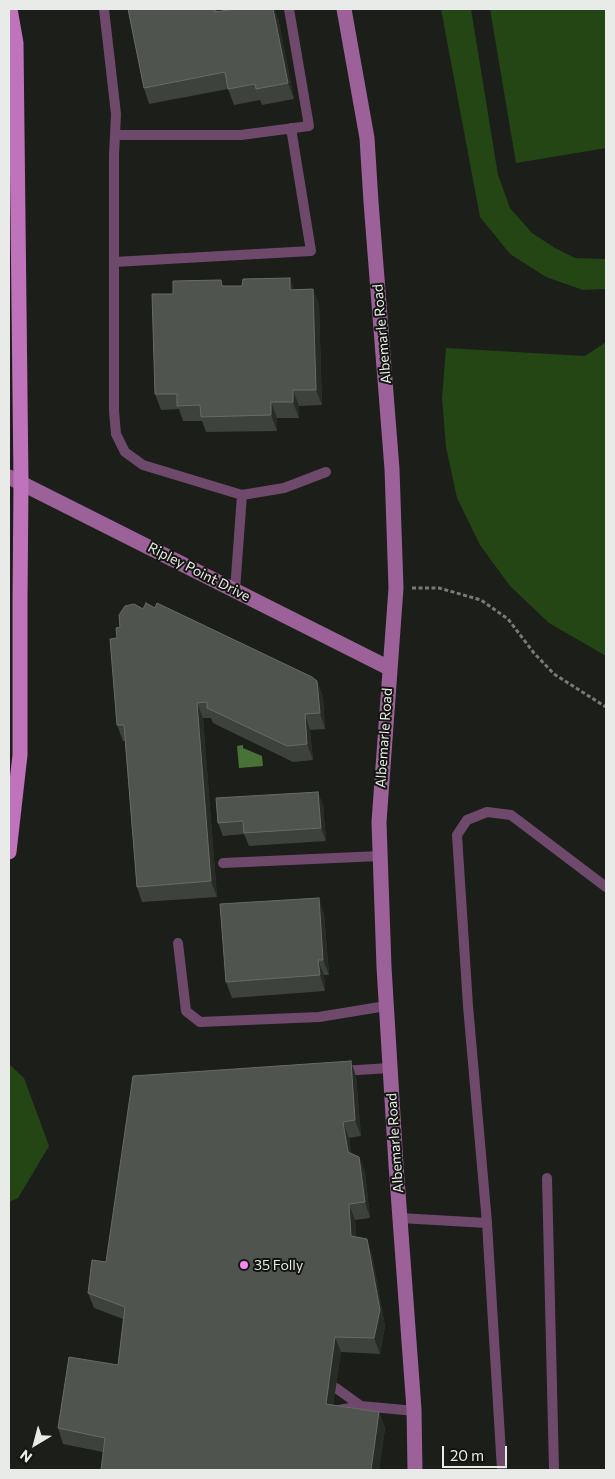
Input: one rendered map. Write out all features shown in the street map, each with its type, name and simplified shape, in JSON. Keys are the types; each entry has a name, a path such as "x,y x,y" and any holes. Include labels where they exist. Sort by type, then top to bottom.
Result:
{"main road":[{"path":"9,852 20,755 20,628 15,479 16,43 10,9"}],"street":[{"name":"Albemarle Road","path":"344,9 368,138 371,202 392,469 396,588 379,822 386,1006 414,1411 415,1470"},
{"name":"Ripley Point Drive","path":"15,479 389,668"}],"lane":[{"path":"104,9 116,114 114,262 114,411 116,434 125,452 143,465 242,495 284,488 326,472"},
{"path":"115,136 241,135 309,126 289,9"},
{"path":"114,262 311,251 291,128"},
{"path":"236,590 242,495"},
{"path":"502,1470 487,1223 468,1006 457,835 467,820 487,812 511,815 606,886"},
{"path":"223,863 380,856"},
{"path":"178,944 186,1011 200,1022 318,1017 386,1006"},
{"path":"330,1072 390,1068"},
{"path":"547,1178 554,1470"},
{"path":"400,1218 487,1223"},
{"path":"336,1388 361,1406"},
{"path":"333,1411 361,1406 414,1411"}],"path":[{"path":"396,588 439,588 481,600 508,619 534,653 554,674 606,707"}],"shaded area":[{"path":"441,9 471,9 498,175 510,208 532,233 555,248 575,258 606,259 606,289 583,290 546,277 510,254 480,217"},
{"path":"490,9 606,9 606,148 516,163"},
{"path":"606,342 606,656 549,623 510,586 480,545 457,498 446,447 442,398 446,348 585,356"},
{"path":"243,745 243,748 262,756 263,766 239,768 237,746"},
{"path":"9,1064 24,1078 49,1146 18,1198 9,1202"}],"building":[{"path":"128,9 215,9 215,12 235,9 273,9 288,83 256,89 255,84 228,89 225,72 144,88"},
{"path":"290,278 290,290 313,289 316,390 293,390 293,402 271,402 271,415 201,417 200,405 177,406 177,394 155,394 152,294 173,294 173,281 221,280 222,286 242,286 243,279"},
{"path":"146,603 155,608 157,603 317,681 320,713 305,714 307,744 287,746 207,708 207,702 197,703 211,881 137,887 124,725 117,725 110,639 117,638 116,628 120,627 119,615 125,606 134,604 143,609"},
{"path":"318,792 321,828 244,833 243,821 218,823 216,798"},
{"path":"319,898 323,960 318,960 320,975 226,982 220,904"},
{"name":"35 Folly","path":"351,1061 355,1120 343,1122 348,1152 359,1157 365,1202 349,1204 351,1236 367,1239 380,1310 374,1338 335,1337 326,1404 379,1412 371,1470 101,1470 105,1438 58,1428 69,1357 118,1365 125,1307 88,1293 92,1260 106,1262 133,1076"}],"place":[{"name":"35 Folly","path":"244,1265"}]}
